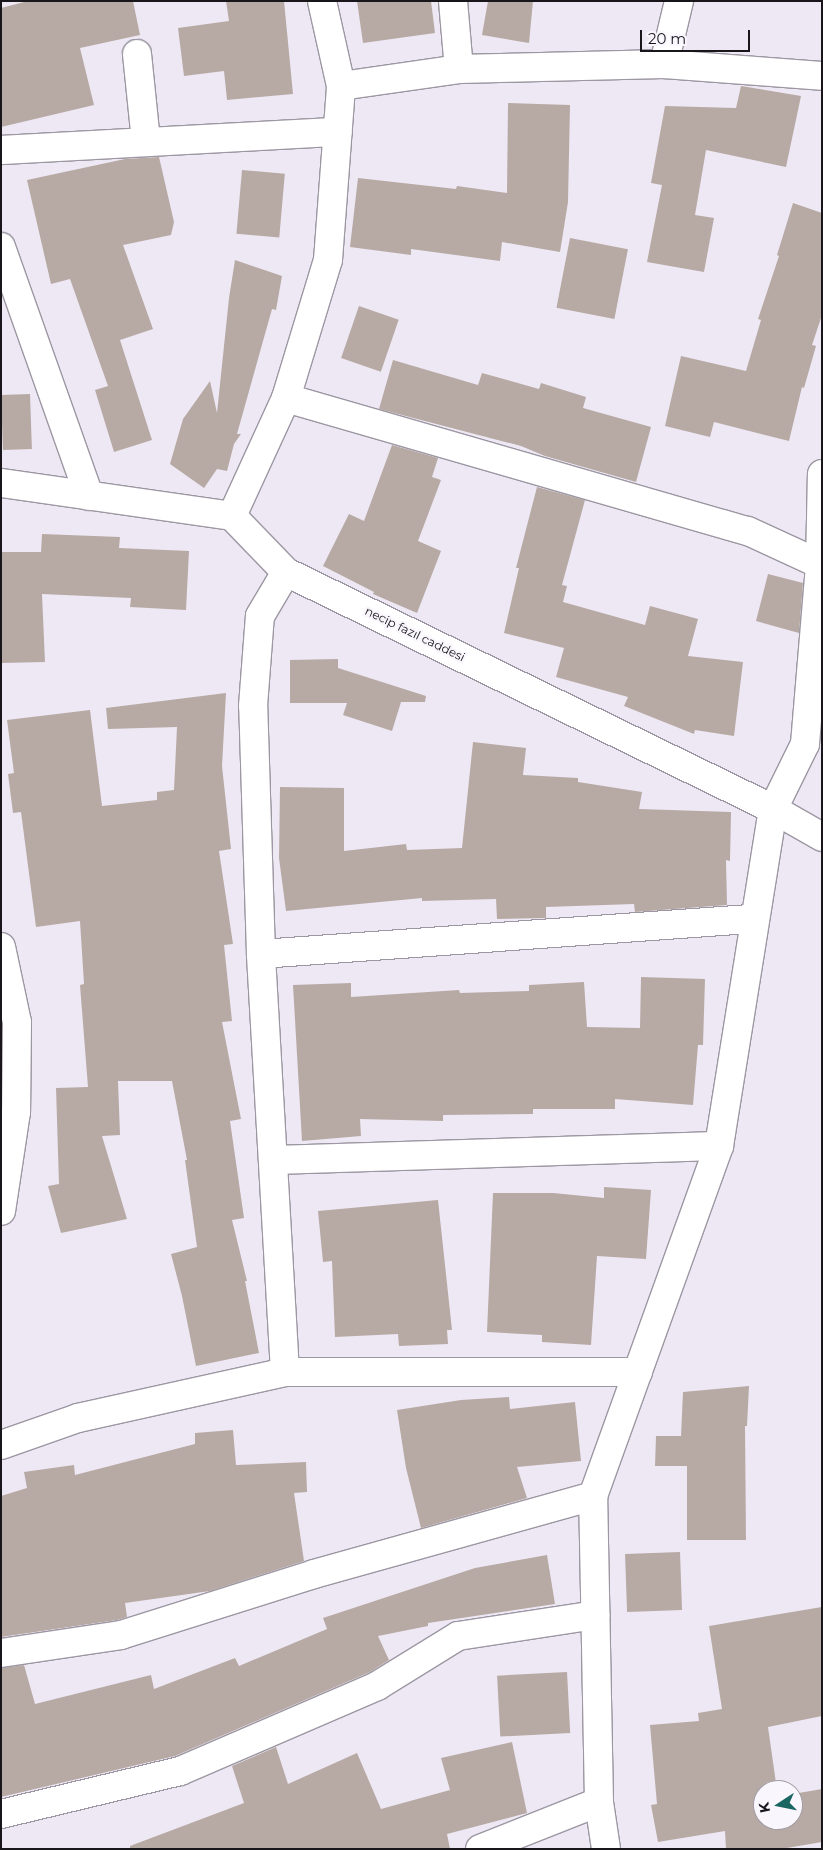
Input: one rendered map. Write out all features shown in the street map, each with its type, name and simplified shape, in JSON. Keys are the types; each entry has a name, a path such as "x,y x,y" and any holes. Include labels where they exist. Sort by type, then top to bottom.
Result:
{"street":[{"path":"1,484 232,516 286,398 328,260 341,86 322,1"},
{"path":"453,1 459,68"},
{"path":"664,64 680,1"},
{"path":"137,54 146,141"},
{"path":"341,86 459,68 664,64 822,76"},
{"path":"1,150 338,132"},
{"path":"1,246 89,496"},
{"path":"286,398 748,531 821,565"},
{"path":"606,1849 599,1802 593,1496 719,1146 773,809 805,744 821,565 822,474"},
{"name":"necip fazıl caddesi","path":"232,516 286,572 773,809 822,837"},
{"path":"285,1372 261,954 253,706 260,616 286,572"},
{"path":"261,954 755,919"},
{"path":"1,947 17,1031 16,1112 1,1210"},
{"path":"273,1160 719,1146"},
{"path":"1,1446 78,1418 285,1372 638,1372"},
{"path":"1,1653 121,1635 314,1574 593,1496"},
{"path":"1,1814 180,1771 377,1686 458,1636 595,1615"},
{"path":"480,1849 599,1802"}],"building":[{"path":"28,1 133,1 140,35 80,48 94,105 1,127 1,8"},
{"path":"226,1 284,1 293,94 227,100 224,71 184,76 178,28 229,21"},
{"path":"357,1 431,1 435,33 363,43"},
{"path":"488,1 533,1 529,43 482,35"},
{"path":"741,86 801,96 786,167 706,150 695,215 714,218 704,272 647,262 662,185 651,183 665,106 736,108"},
{"path":"508,103 570,105 568,202 560,252 502,242 500,261 411,249 411,255 350,247 358,178 456,189 457,186 507,193"},
{"path":"159,157 174,222 171,235 123,245 153,329 120,340 152,440 114,452 95,390 108,386 70,279 51,284 27,180 125,159"},
{"path":"242,170 285,174 279,238 236,234"},
{"path":"793,203 822,213 822,315 812,345 816,346 804,388 802,387 789,441 714,422 710,437 665,426 681,356 746,371 761,320 758,319 779,256 777,255"},
{"path":"570,238 628,249 614,319 556,308"},
{"path":"235,260 282,276 276,310 272,309 237,434 241,434 234,444 227,471 217,469 204,488 170,464 183,419 210,381 217,413 229,298"},
{"path":"359,306 399,320 381,372 341,358"},
{"path":"393,360 478,385 482,373 539,389 541,383 586,397 583,408 651,427 636,482 545,456 521,446 379,409"},
{"path":"30,394 32,449 3,450 1,395"},
{"path":"392,445 438,458 432,477 441,480 418,541 441,551 417,613 373,594 374,592 323,566 349,514 364,521"},
{"path":"537,487 585,500 562,585 567,586 563,602 645,625 650,606 698,619 688,656 743,662 734,736 695,730 694,734 624,706 628,697 556,677 564,648 504,633 519,568 516,568"},
{"path":"42,534 120,537 119,548 189,551 186,610 130,607 131,598 42,594 45,662 1,663 1,552 41,552"},
{"path":"768,574 803,583 799,633 756,621"},
{"path":"338,659 338,668 426,696 425,702 401,702 392,731 343,715 347,703 290,703 290,660"},
{"path":"226,693 222,766 231,849 219,851 233,944 224,945 232,1021 222,1022 241,1119 230,1121 244,1218 232,1220 247,1281 245,1281 259,1353 196,1366 182,1296 171,1254 197,1247 185,1160 187,1160 172,1081 118,1081 120,1135 102,1136 127,1219 61,1233 48,1186 59,1184 56,1088 88,1087 80,985 84,984 80,921 36,927 21,812 13,813 8,774 14,773 7,720 90,710 102,806 157,800 157,792 174,790 177,727 108,729 106,708"},
{"path":"473,742 526,748 523,775 578,778 578,782 642,792 639,809 731,812 730,861 726,860 727,905 635,912 634,904 546,907 546,918 497,919 496,899 422,901 422,898 286,911 279,858 280,787 344,788 344,851 406,844 407,850 462,848"},
{"path":"641,977 705,979 703,1045 698,1045 693,1105 615,1099 615,1109 533,1109 533,1114 443,1115 443,1121 360,1119 361,1136 302,1141 293,985 351,983 351,997 459,990 460,993 529,991 529,985 584,982 587,1027 640,1028"},
{"path":"604,1187 651,1190 646,1259 597,1256 591,1345 542,1342 542,1335 487,1332 493,1193 553,1193 604,1198"},
{"path":"438,1200 452,1330 447,1330 448,1344 399,1346 398,1334 335,1337 332,1261 323,1262 318,1211"},
{"path":"749,1386 747,1426 745,1426 746,1540 687,1540 687,1466 655,1466 656,1436 681,1436 683,1392"},
{"path":"509,1397 510,1409 575,1402 581,1461 517,1467 527,1498 421,1528 406,1468 397,1410 461,1400"},
{"path":"233,1430 236,1465 306,1462 307,1492 294,1493 304,1561 210,1591 125,1603 127,1617 117,1620 1,1637 1,1496 27,1488 24,1472 74,1465 75,1475 195,1444 195,1433"},
{"path":"680,1552 682,1610 627,1612 625,1554"},
{"path":"547,1555 555,1604 428,1623 428,1626 378,1636 389,1660 370,1672 175,1756 1,1797 1,1668 24,1665 35,1704 151,1675 154,1689 235,1658 239,1666 327,1629 323,1618 475,1568"},
{"path":"822,1607 822,1716 768,1727 776,1780 753,1780 753,1830 803,1830 803,1792 822,1789 822,1842 781,1849 726,1849 725,1831 658,1842 651,1805 657,1804 650,1725 699,1721 698,1713 722,1709 709,1626"},
{"path":"567,1672 570,1733 500,1737 497,1676"},
{"path":"512,1742 527,1813 447,1834 450,1849 130,1849 130,1846 244,1803 232,1766 276,1747 288,1784 357,1753 381,1809 450,1790 441,1758"}]}
